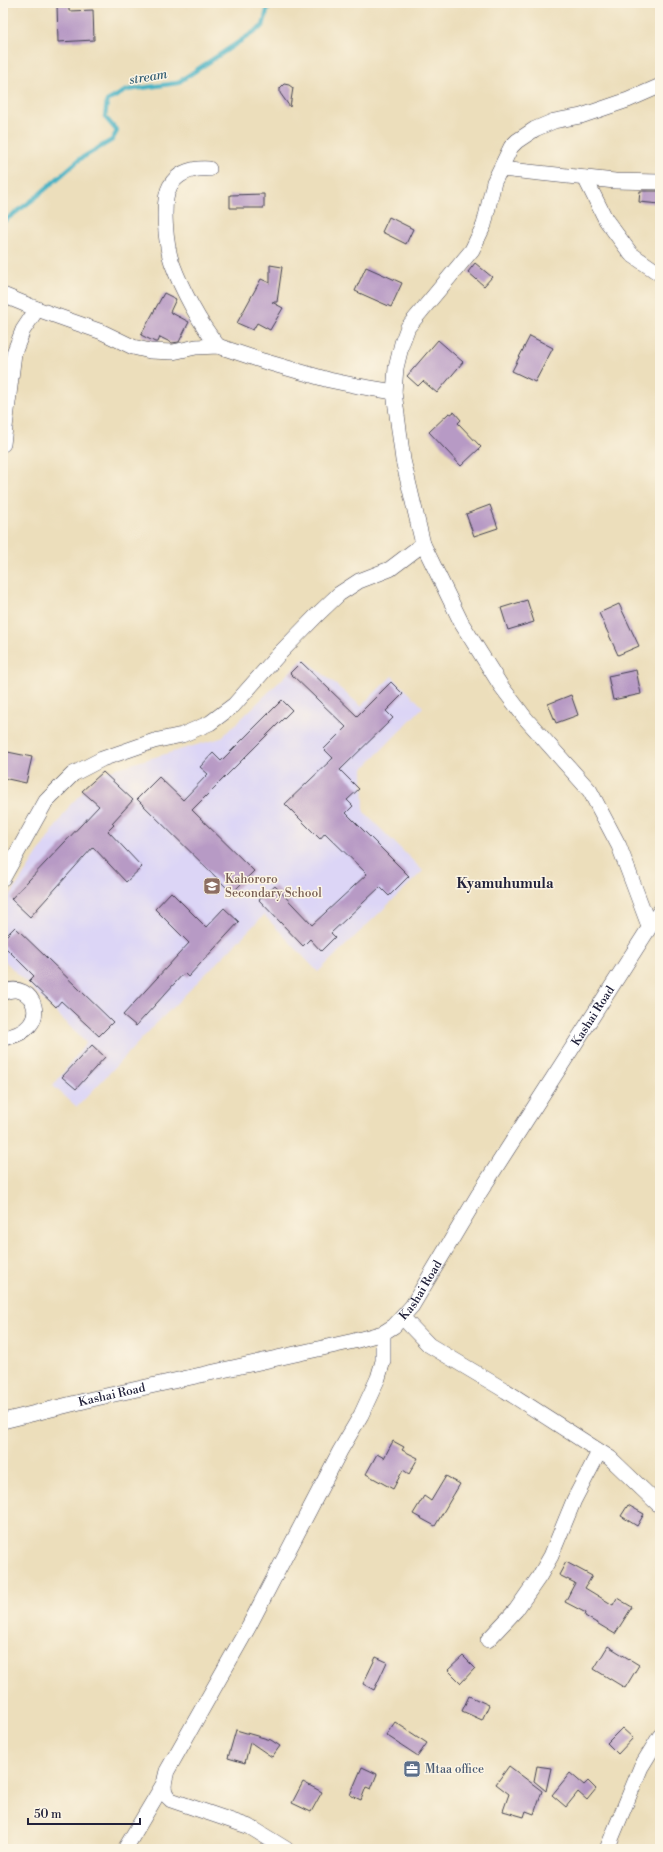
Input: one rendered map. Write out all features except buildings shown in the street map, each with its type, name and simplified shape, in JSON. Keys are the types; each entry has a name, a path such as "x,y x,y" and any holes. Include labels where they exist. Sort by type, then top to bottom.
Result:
{"street":[{"path":"649,926 619,846 590,791 526,719 501,686 462,624 423,544 403,460 394,392 396,368 402,343 408,328 472,250 484,225 494,182 511,147 523,135 554,121 581,116 628,100 660,86"},
{"path":"210,169 198,168 187,170 177,177 170,186 166,217 166,237 169,253 178,279 205,328 218,346"},
{"path":"501,169 615,181 660,182"},
{"path":"585,178 606,220 631,254 660,274"},
{"path":"3,295 36,309 102,332 133,347 150,351 173,352 201,346 218,346 329,380 394,392"},
{"path":"3,444 14,353 23,330 36,309"},
{"path":"3,878 46,801 73,774 102,759 154,742 182,736 210,723 234,705 280,653 339,594 359,581 390,569 423,544"},
{"name":"Kashai Road","path":"3,1421 92,1399 354,1341 383,1333 403,1318 412,1306 488,1179 660,911"},
{"path":"3,993 18,990 29,995 33,1004 34,1016 33,1024 25,1031 11,1037 3,1038"},
{"path":"403,1318 429,1345 506,1391 610,1458 660,1506"},
{"path":"286,1849 250,1827 171,1800 164,1791 164,1783 167,1771 249,1626 340,1451 361,1415 378,1378 383,1361 383,1333"},
{"path":"488,1640 516,1610 539,1577 551,1556 574,1500 599,1452"},
{"path":"607,1849 641,1767 660,1736"},
{"path":"125,1849 164,1783"}],"shaded area":[{"name":"Kahororo Secondary School","path":"304,658 361,706 392,676 423,707 363,769 364,812 423,871 318,972 264,915 153,1027 77,1107 53,1086 86,1043 3,959 3,917 7,900 70,805 103,772 221,738"}],"waterway":[{"name":"stream","path":"3,222 35,198 80,159 112,140 117,131 105,117 107,101 127,90 177,83 263,26 269,3"}],"place":[{"name":"Kahororo Secondary School","path":"212,886"},
{"name":"Mtaa office","path":"412,1769"}],"district":[{"name":"Kyamuhumula","path":"505,883"}]}
